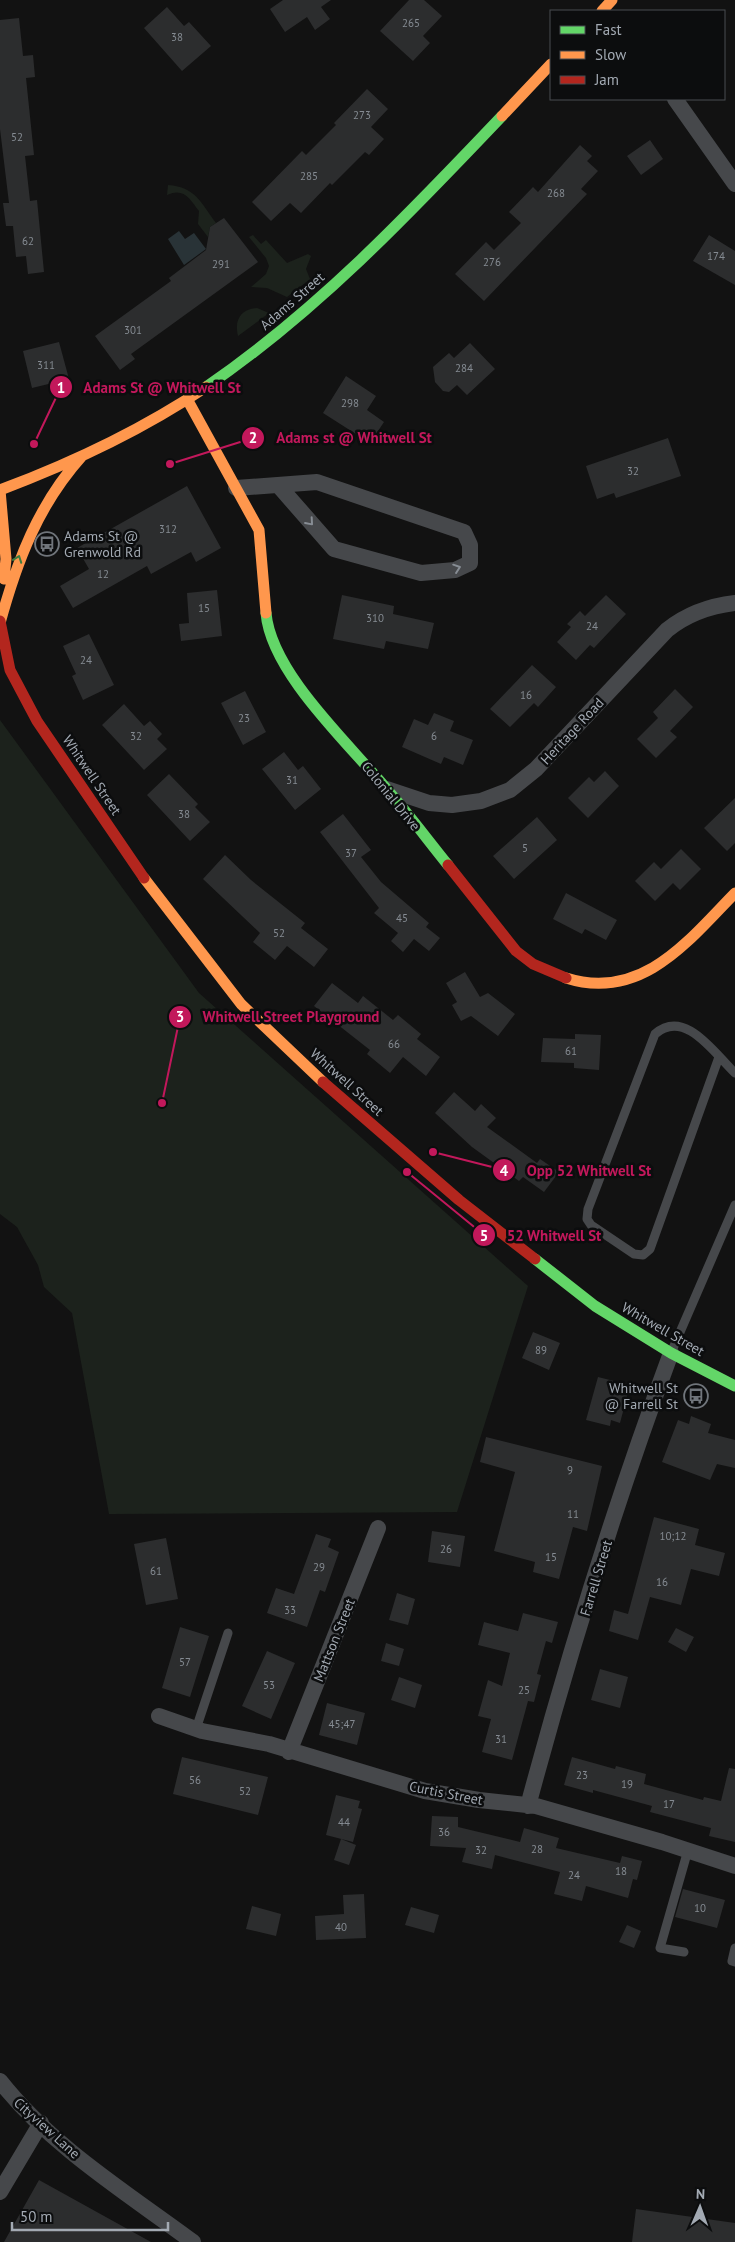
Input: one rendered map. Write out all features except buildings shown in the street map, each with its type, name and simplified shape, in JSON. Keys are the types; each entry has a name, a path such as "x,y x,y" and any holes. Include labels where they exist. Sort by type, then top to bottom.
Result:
{"street":[{"name":"Adams Street","path":"0,490 29,480 83,455 187,399 272,339 326,293 382,239 550,65"},
{"path":"676,100 735,184"},
{"name":"Colonial Drive","path":"187,399 259,530 267,628 278,656 301,690 387,789 516,951 541,969 574,982 612,982 660,965 681,948 735,893"},
{"path":"0,622 18,560 34,523 69,468 83,455"},
{"path":"236,488 317,482 464,532 470,545 470,562 454,570 421,573 334,550 278,486"},
{"name":"Whitwell Street","path":"0,490 6,558 0,622 2,646 18,689 48,738 134,865 240,1004 341,1098 459,1200 595,1306 671,1353 735,1386"},
{"name":"Heritage Road","path":"387,789 429,803 452,805 481,801 510,790 536,769 666,630 700,610 735,602"},
{"name":"Farrell Street","path":"528,1806 552,1716 634,1456 671,1353"},
{"name":"Mattson Street","path":"290,1752 378,1528"},
{"name":"Curtis Street","path":"159,1716 196,1730 269,1744 425,1792 554,1811 688,1850 735,1866"},
{"name":"Cityview Lane","path":"0,2081 13,2097 60,2144 194,2242"},
{"path":"0,2191 41,2123"}],"lane":[{"path":"719,1057 650,1250 643,1255 634,1254 591,1225 587,1219 588,1209 654,1034 663,1026 674,1024 683,1026 694,1032 719,1057 735,1074"},
{"path":"671,1353 735,1205"},
{"path":"196,1730 228,1633"},
{"path":"684,1952 660,1948 688,1850"},
{"path":"735,1948 732,1961 735,1962"}],"shaded area":[{"path":"168,185 185,189 202,203 216,223 210,227 208,237 198,224 199,211 193,202 182,193 178,192 167,195"},
{"path":"179,231 185,239 194,233 206,249 184,265 168,239"},
{"path":"253,235 261,244 266,240 287,263 308,254 311,256 306,269 310,279 287,297 267,288 251,287 266,274 269,266 266,258 249,237"},
{"path":"257,308 269,313 238,336 237,325 240,316 251,309"},
{"path":"0,720 199,993 528,1286 457,1512 109,1514 72,1313 44,1287 38,1265 17,1227 0,1214"}],"traffic: fast":[{"path":"206,387 247,358 324,294 397,225 502,116"},
{"path":"266,613 271,636 281,659 296,682 332,728 401,806 448,865"},
{"path":"535,1259 595,1306 671,1353 735,1386"}],"traffic: slow":[{"path":"603,10 612,0"},
{"path":"502,116 550,65"},
{"path":"0,490 80,457 132,431 206,387"},
{"path":"187,399 259,530 266,613"},
{"path":"0,623 22,556 41,514 53,494 82,456"},
{"path":"0,490 6,559 4,579"},
{"path":"144,878 241,1004 323,1082"},
{"path":"566,978 593,983 618,981 641,974 662,962 681,947 735,893"}],"traffic: jam":[{"path":"0,621 10,670 37,721 144,878"},
{"path":"448,865 516,951 533,964 566,978"},
{"path":"323,1082 459,1200 535,1259"}],"place":[{"name":"Adams St @ Whitwell St","path":"34,444"},
{"name":"Adams st @ Whitwell St","path":"170,464"},
{"name":"Adams St @ Grenwold Rd","path":"47,544"},
{"name":"Whitwell Street Playground","path":"162,1103"},
{"name":"Opp 52 Whitwell St","path":"433,1152"},
{"name":"52 Whitwell St","path":"407,1172"},
{"name":"Whitwell St @ Farrell St","path":"696,1396"}]}
